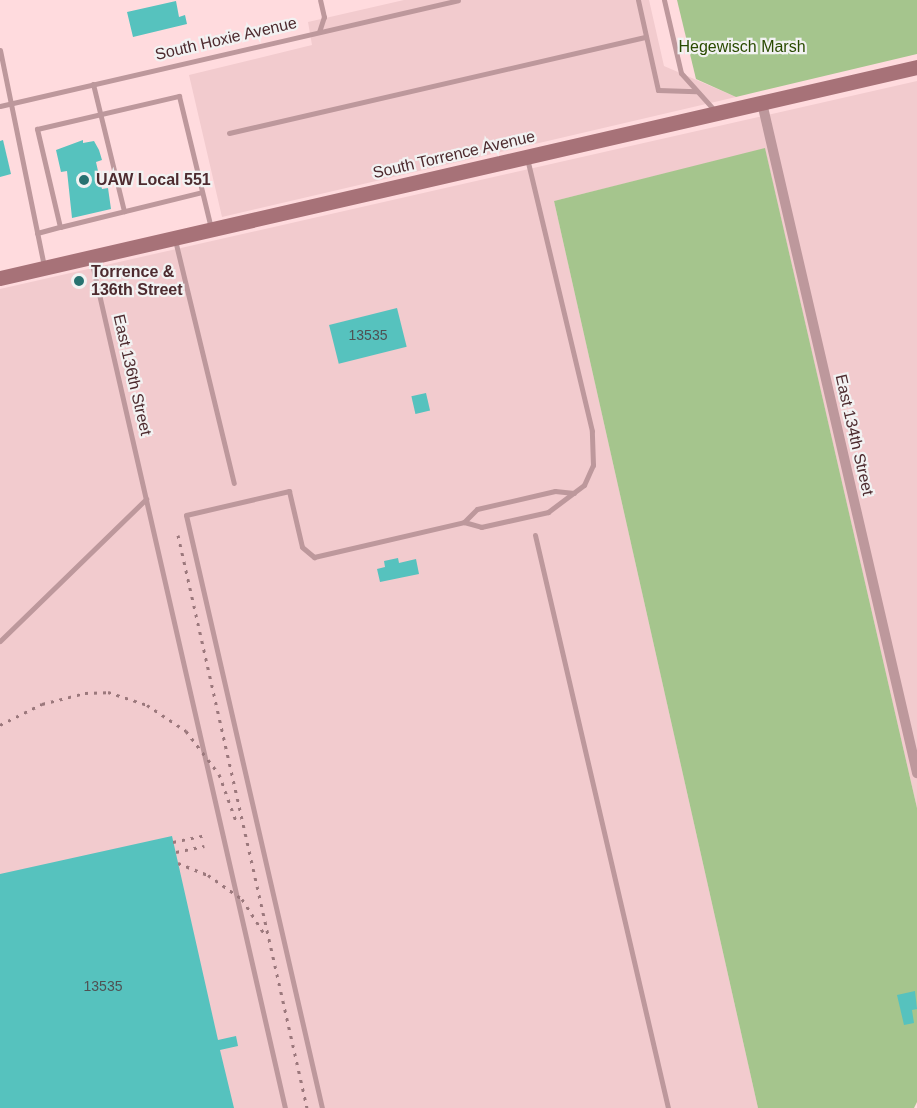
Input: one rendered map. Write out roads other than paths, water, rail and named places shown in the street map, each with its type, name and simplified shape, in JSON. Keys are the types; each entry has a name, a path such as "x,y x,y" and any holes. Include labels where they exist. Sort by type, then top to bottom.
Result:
{"main road":[{"name":"South Torrence Avenue","path":"0,278 917,68"}],"street":[{"name":"East 134th Street","path":"762,103 917,773"}],"lane":[{"path":"319,32 324,17 320,0"},
{"name":"South Hoxie Avenue","path":"0,106 458,0"},
{"path":"638,0 658,90 696,91"},
{"path":"664,0 681,73 718,113"},
{"path":"230,134 646,37"},
{"path":"0,50 44,268"},
{"path":"93,84 124,211"},
{"path":"60,227 37,129 179,96 211,230"},
{"path":"322,1108 186,515 289,491 302,547 314,557 464,522 481,527 548,512 574,493 589,477 594,442 526,157"},
{"path":"37,233 202,192"},
{"path":"174,238 234,483"},
{"name":"East 136th Street","path":"91,257 285,1108"},
{"path":"464,522 477,509 555,491 574,493"},
{"path":"0,641 146,499"},
{"path":"535,535 668,1108"}],"railway":[{"path":"178,535 307,1108"},
{"path":"0,725 42,704 85,693 108,692 147,705 186,731 219,774 237,824"},
{"path":"173,842 205,835"},
{"path":"176,852 204,846"},
{"path":"178,863 208,875 242,899 265,935"}],"place":[{"name":"UAW Local 551","path":"84,180"},
{"name":"Torrence & 136th Street","path":"79,281"}],"park label":[{"name":"Hegewisch Marsh","path":"742,47"}]}
